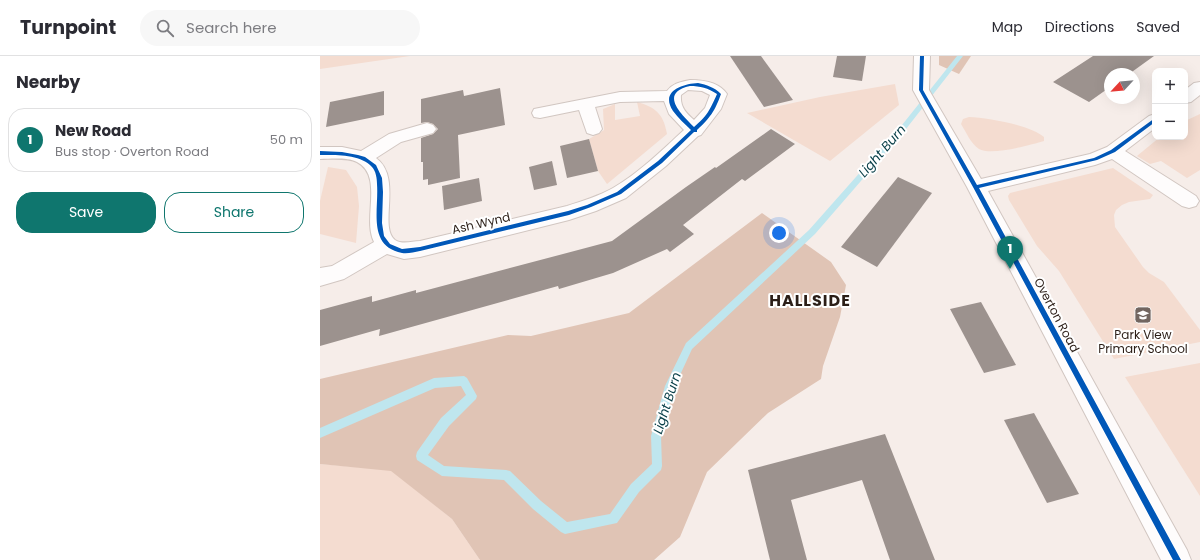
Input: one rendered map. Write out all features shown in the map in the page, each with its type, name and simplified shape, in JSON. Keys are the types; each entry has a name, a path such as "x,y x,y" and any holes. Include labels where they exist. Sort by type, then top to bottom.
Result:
{"street":[{"name":"Overton Road","path":"922,56 921,90 976,187 1177,560"},
{"name":"Ash Wynd","path":"386,245 402,251 420,249 569,213 619,193 660,162 695,131 713,109 719,94 711,87 693,84 680,88 672,96"},
{"path":"1188,96 1200,87"},
{"path":"540,113 620,97 672,96 672,103 676,112 695,131"},
{"path":"586,104 593,129"},
{"path":"976,187 1095,159 1113,151 1152,122"},
{"path":"363,158 395,138 427,129"},
{"path":"1113,151 1189,202"},
{"path":"320,153 363,158 374,166 380,178 379,228 381,239 386,245 337,273 320,277"}],"shaded area":[{"path":"320,56 410,56 320,69"},
{"path":"939,56 971,56 959,74 939,65"},
{"path":"895,84 899,105 830,161 747,113 820,97"},
{"path":"637,102 649,106 658,113 664,122 667,134 607,184 598,171 589,139 604,130 603,109 615,104 615,120 640,116"},
{"path":"1200,114 1200,170 1187,178 1161,161 1150,164 1137,156 1156,140 1188,140 1188,120"},
{"path":"969,117 997,121 1029,129 1044,137 1044,141 1001,151 985,151 979,149 974,144 961,124 963,119"},
{"path":"328,167 346,170 357,187 359,206 356,243 320,234 320,201"},
{"path":"1113,168 1153,195 1150,199 1129,202 1116,210 1114,215 1115,227 1143,267 1149,273 1164,282 1200,330 1200,342 1114,359 1059,271 1037,246 1009,200 1008,196 1010,193"},
{"path":"762,213 831,262 846,285 840,317 823,366 821,379 768,413 707,472 680,537 654,560 480,560 452,519 391,471 320,464 320,379 508,335 531,336 629,313"},
{"path":"1200,363 1200,496 1125,377"},
{"path":"320,464 391,470 452,519 480,560 320,560"}],"building":[{"path":"730,56 761,56 793,100 764,107"},
{"path":"837,56 866,56 862,81 833,77"},
{"path":"1093,56 1154,56 1137,68 1104,68 1104,91 1089,102 1053,82"},
{"path":"500,88 505,125 458,135 460,178 428,185 428,179 423,180 421,138 433,134 438,129 433,124 427,122 421,123 421,99 463,90 464,96"},
{"path":"384,91 384,115 326,127 330,102"},
{"path":"771,129 795,144 745,181 742,179 683,225 694,234 670,252 667,249 613,273 559,289 558,286 379,336 380,329 320,346 320,310 372,296 372,302 416,290 416,293 612,241 686,187 715,167 716,168"},
{"path":"589,139 598,171 567,178 560,146"},
{"path":"552,161 557,185 534,190 529,167"},
{"path":"898,177 932,193 877,267 841,247"},
{"path":"479,178 482,201 444,210 442,186"},
{"path":"981,302 1016,365 984,373 950,309"},
{"path":"1034,413 1079,494 1047,503 1004,420"},
{"path":"885,434 935,560 890,560 862,480 791,500 807,560 770,560 748,470"}],"waterway":[{"name":"Light Burn","path":"320,433 434,383 464,381 472,396 445,422 421,456 442,471 506,475 537,505 565,528 613,519 635,488 657,466 656,436 670,386 689,346 812,232 904,127 960,56"}],"cycle path":[{"path":"922,56 921,90 976,187 1177,560"},
{"path":"320,153 358,156 374,166 379,178 379,223 381,236 388,246 406,251 420,249 569,213 619,193 660,162 706,119 713,109 719,94 706,86 690,85 682,87 676,90 673,95 672,102 675,110 681,118 692,128 695,131"},
{"path":"976,187 1095,159 1113,151 1152,122"}],"place":[{"name":"New Road","path":"1010,269"},
{"name":"Park View Primary School","path":"1143,315"}],"district":[{"name":"HALLSIDE","path":"810,300"}]}
